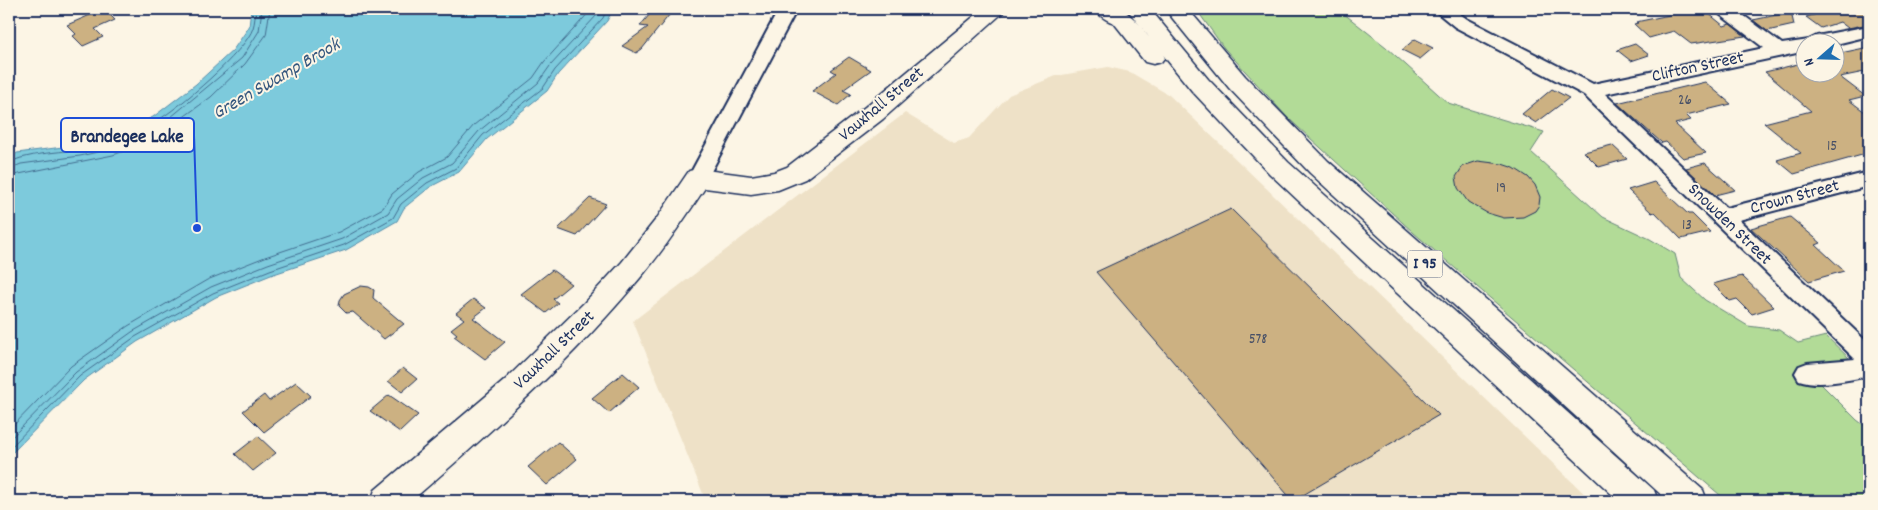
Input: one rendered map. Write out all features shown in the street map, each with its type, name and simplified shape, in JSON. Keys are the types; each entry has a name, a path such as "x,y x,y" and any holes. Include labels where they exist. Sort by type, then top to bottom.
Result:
{"main road":[{"name":"Vauxhall Street","path":"399,497 574,335 640,260 698,178 757,184 778,181 796,173 874,113 996,9"},
{"name":"I 95","path":"1120,11 1151,54 1187,91 1227,125 1257,146 1642,501"},
{"name":"I 95","path":"1179,11 1237,82 1320,167 1691,501"}],"street":[{"name":"Vauxhall Street","path":"698,178 788,9"},
{"name":"Snowden Street","path":"1442,9 1461,23 1591,91 1869,358"},
{"path":"1724,9 1779,51"},
{"path":"1846,36 1869,31"},
{"name":"Clifton Street","path":"1591,91 1796,47"},
{"name":"Crown Street","path":"1721,217 1869,179"},
{"path":"1807,373 1848,370 1869,366"}],"shaded area":[{"path":"1108,67 1130,72 1169,95 1592,501 706,501 633,321 905,113 954,143 969,138 1009,95 1056,76"}],"green space":[{"path":"1196,9 1338,9 1386,47 1448,103 1544,132 1531,152 1603,217 1650,239 1675,254 1681,278 1705,300 1748,326 1779,330 1798,343 1826,336 1849,358 1817,380 1857,420 1869,429 1869,501 1727,501 1414,233 1287,117 1224,48"}],"water":[{"name":"Green Swamp Brook","path":"251,9 613,9 607,21 558,74 547,91 487,139 459,172 430,187 404,208 397,221 346,250 271,275 216,297 137,342 84,380 9,456 9,159 17,153 78,145 108,138 153,117 196,84 233,50 249,27"}],"building":[{"path":"104,9 115,20 95,29 103,37 83,46 73,36 76,34 67,25"},
{"path":"654,9 674,9 642,49 636,53 622,46 648,27 640,26"},
{"path":"1674,9 1703,9 1724,26 1730,24 1745,36 1691,44 1674,31 1649,38 1634,24 1679,13"},
{"path":"1836,9 1869,9 1869,14 1864,16 1869,19 1869,24 1848,28 1840,22 1821,28 1806,17"},
{"path":"1791,12 1794,25 1767,31 1753,20"},
{"path":"1415,39 1433,48 1420,59 1402,50"},
{"path":"1635,44 1649,55 1631,61 1617,50"},
{"path":"1869,47 1869,71 1846,76 1846,52"},
{"path":"849,57 871,70 843,90 851,94 838,105 812,91 836,73 831,70"},
{"path":"1796,64 1796,82 1846,82 1865,96 1849,100 1869,115 1869,153 1794,174 1777,160 1801,153 1764,123 1811,111 1765,72"},
{"path":"1705,82 1731,104 1686,115 1691,120 1675,124 1706,153 1683,158 1666,142 1662,143 1617,103"},
{"path":"1552,89 1569,98 1536,123 1522,114"},
{"path":"1612,145 1627,159 1599,167 1584,152"},
{"path":"1478,161 1502,164 1514,168 1528,177 1535,185 1540,197 1539,205 1535,211 1523,217 1504,218 1487,213 1468,202 1458,188 1456,177 1463,166"},
{"path":"1705,163 1735,190 1715,195 1686,168"},
{"path":"1654,182 1710,232 1681,239 1655,212 1652,213 1628,190"},
{"path":"590,198 606,204 577,236 558,229"},
{"path":"1231,209 1439,415 1293,501 1096,272"},
{"path":"1790,217 1821,243 1816,245 1844,271 1809,281 1751,228"},
{"path":"552,270 571,284 553,299 558,303 546,313 521,294"},
{"path":"1742,276 1774,307 1752,314 1737,299 1730,301 1713,284"},
{"path":"361,286 374,290 373,298 404,324 384,339 353,312 346,313 339,306 344,294"},
{"path":"473,299 486,308 473,318 505,342 485,359 454,336 457,334 451,329 464,319 456,313"},
{"path":"403,368 417,379 402,392 388,381"},
{"path":"623,373 639,387 609,413 592,398"},
{"path":"296,382 311,396 264,432 243,411 264,395 269,401"},
{"path":"389,395 418,415 400,432 370,411"},
{"path":"258,436 276,453 253,471 235,454"},
{"path":"558,442 577,459 547,485 528,467"}],"place":[{"name":"Brandegee Lake","path":"197,228"}]}
